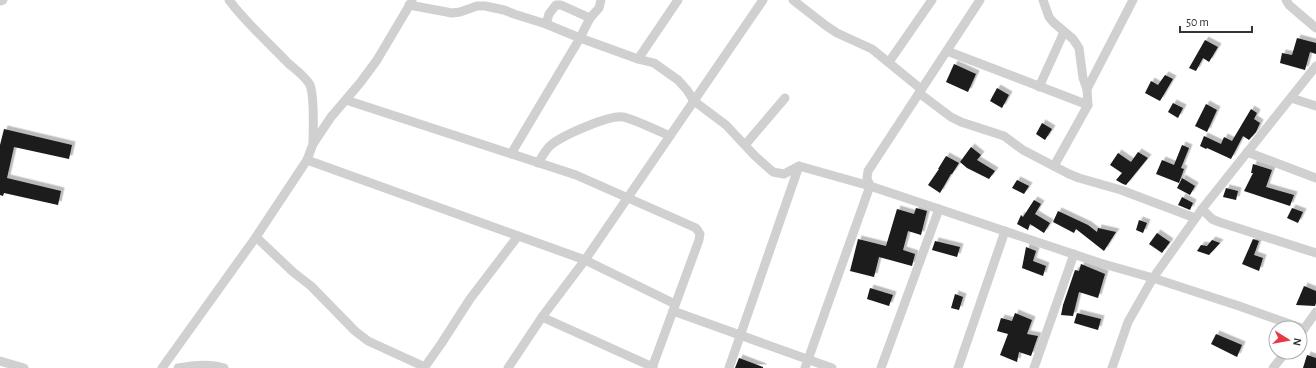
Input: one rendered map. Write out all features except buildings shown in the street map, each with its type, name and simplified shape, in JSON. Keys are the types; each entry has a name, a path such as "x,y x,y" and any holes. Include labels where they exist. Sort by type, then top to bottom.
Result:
{"street":[{"path":"229,0 240,15 293,68 305,77 310,86 312,95 313,144"},
{"path":"511,154 580,38 590,18 599,8 601,0"},
{"path":"638,59 678,0"},
{"path":"508,368 542,317 585,260 628,198 763,0"},
{"path":"793,0 825,25 872,49 889,62 950,117 1004,136 1023,150 1079,178 1122,190 1195,218"},
{"path":"889,62 932,0"},
{"path":"806,364 870,186 867,178 868,171 980,0"},
{"path":"1043,0 1049,17 1064,32 1074,39 1079,48 1083,78 1087,89 1088,105 1054,166"},
{"path":"1087,89 1133,0"},
{"path":"1286,0 1289,5 1316,28"},
{"path":"162,368 256,237 307,160 313,144 331,117 377,60 411,2 452,13 477,6 486,6 504,10 546,24 638,59 654,63 678,80 694,101 726,125 773,172 784,174 799,166 870,186 1074,254 1239,306 1273,320"},
{"path":"546,24 549,14 556,5 561,5 590,18"},
{"path":"1039,87 1064,32"},
{"path":"947,51 1088,105"},
{"path":"1112,368 1128,322 1153,278 1195,218 1316,66"},
{"path":"746,145 785,98"},
{"path":"1291,98 1316,106"},
{"path":"346,100 576,175 696,228 700,234 652,367 542,317"},
{"path":"538,162 549,146 555,142 575,132 615,117 624,117 670,136"},
{"path":"1247,152 1316,178"},
{"path":"307,160 585,260 674,307 806,364 832,368"},
{"path":"729,368 799,166"},
{"path":"881,368 939,209"},
{"path":"1202,209 1212,219 1219,222 1316,253"},
{"path":"958,368 1006,231"},
{"path":"256,237 293,272 311,286 368,341 424,367 441,344 470,298 518,236"},
{"path":"1034,368 1074,254"},
{"path":"1308,323 1316,312"},
{"path":"1273,368 1280,360"},
{"path":"0,361 24,368"},
{"path":"178,368 201,365 224,368"}]}
